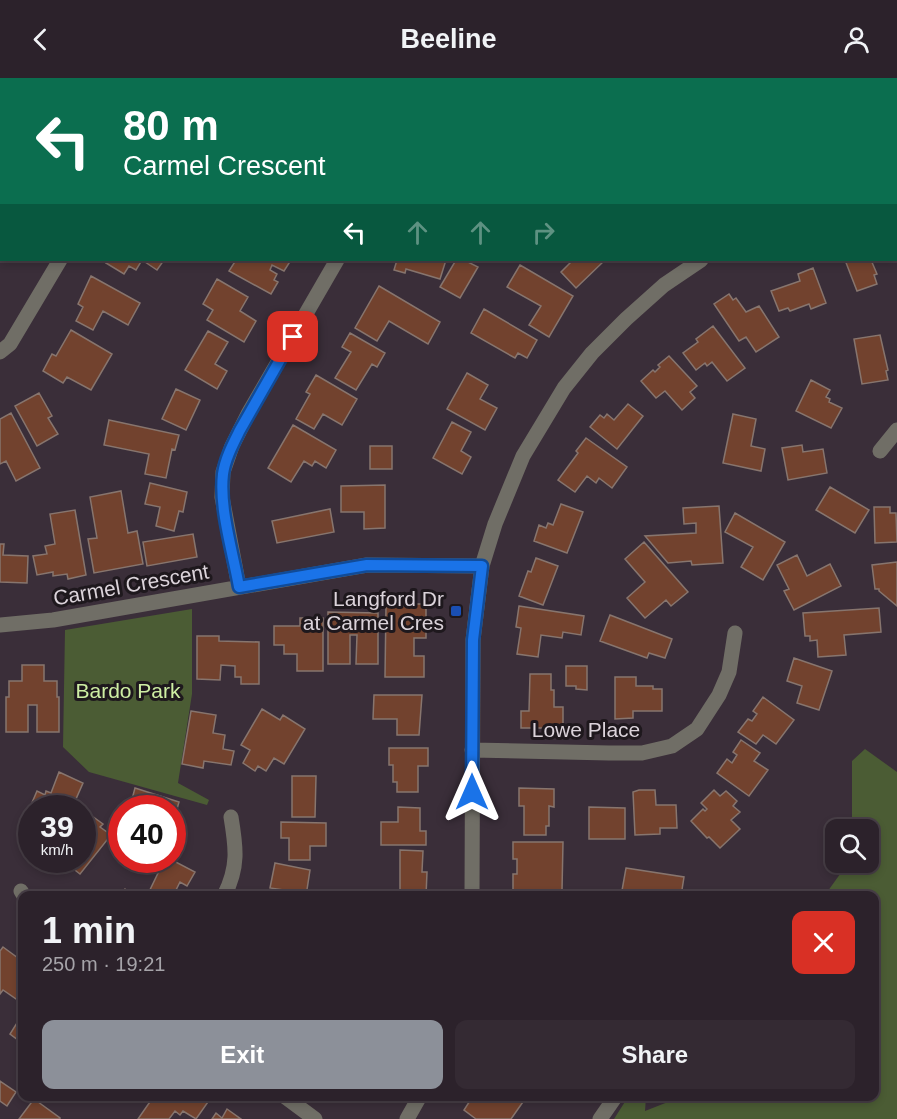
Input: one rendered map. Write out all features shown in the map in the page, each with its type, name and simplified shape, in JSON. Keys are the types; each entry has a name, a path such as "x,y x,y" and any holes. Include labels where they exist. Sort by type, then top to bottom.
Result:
{"street":[{"path":"0,352 10,344 59,261"},
{"path":"239,587 222,497 223,472 232,446 248,414 336,261"},
{"path":"472,891 473,640 482,566 495,524 523,456 564,388 592,353 626,319 664,285 699,261"},
{"path":"880,451 897,430"},
{"name":"Carmel Crescent","path":"0,625 53,620 367,565 482,566"},
{"name":"Lowe Place","path":"472,750 642,753 672,746 697,729 719,695 729,672 735,633"},
{"path":"226,891 236,864 231,816"},
{"path":"291,1101 315,1119"},
{"path":"407,1119 417,1101"},
{"path":"600,1119 613,1101"}],"green space":[{"name":"Bardo Park","path":"192,609 192,694 178,783 209,800 207,805 186,799 186,795 171,795 89,772 63,747 65,630"},
{"path":"865,749 897,772 897,1119 614,1119 625,1101 646,1101 645,1111 670,1101 879,1101 879,891 828,891 841,873 879,873 879,819 852,819 852,761"}],"building":[{"path":"108,261 141,261 136,270 129,266 124,274 106,263"},
{"path":"144,261 163,261 157,270"},
{"path":"235,261 290,261 284,271 272,265 270,270 277,274 274,280 278,282 271,294 229,271"},
{"path":"397,261 446,261 440,279 406,269 405,273 394,270"},
{"path":"455,261 466,261 478,267 460,298 440,287"},
{"path":"572,261 604,261 576,288 561,272"},
{"path":"845,261 871,261 877,274 874,275 877,284 857,291"},
{"path":"520,265 573,296 549,337 529,325 541,306 507,287"},
{"path":"813,268 826,303 811,309 809,304 790,311 788,308 779,311 771,291 800,281 798,274"},
{"path":"91,276 140,303 128,325 103,311 93,330 76,321 83,307 78,304"},
{"path":"217,279 248,297 240,311 256,321 244,342 207,320 213,310 203,304"},
{"path":"379,286 440,322 428,344 389,321 377,341 355,328"},
{"path":"729,294 733,300 736,298 746,312 759,306 779,337 756,352 746,337 739,341 714,304"},
{"path":"484,309 537,340 527,358 518,353 515,358 471,333"},
{"path":"713,326 745,368 727,381 712,362 707,366 705,363 696,370 683,353 698,342 696,339"},
{"path":"71,330 112,354 91,390 67,377 63,383 43,371 52,354 56,356"},
{"path":"208,331 228,342 215,364 227,371 217,389 185,370"},
{"path":"350,333 385,353 377,367 372,364 356,390 335,378 351,352 342,347"},
{"path":"880,335 888,380 862,384 854,339"},
{"path":"669,356 697,386 690,392 695,398 682,410 665,391 656,398 641,381 653,370 655,372 660,367 658,365"},
{"path":"467,373 488,385 480,399 497,408 485,430 447,409"},
{"path":"316,375 357,399 342,425 323,414 314,429 296,419 310,394 306,392"},
{"path":"811,380 830,390 826,397 830,399 829,402 842,408 831,428 796,411"},
{"path":"176,389 200,400 186,430 162,419"},
{"path":"39,393 52,416 48,418 58,434 37,446 15,406"},
{"path":"628,404 643,416 617,449 590,427 600,415 604,418 607,414 614,420"},
{"path":"11,413 40,468 16,481 6,461 0,464 0,419"},
{"path":"733,414 756,419 751,446 765,449 761,471 723,463"},
{"path":"109,420 179,435 175,450 172,449 166,478 145,474 149,454 104,445"},
{"path":"452,422 471,432 461,451 471,457 462,474 433,458"},
{"path":"293,425 336,450 326,468 315,461 312,466 304,461 291,482 268,468"},
{"path":"586,438 627,467 612,488 599,478 596,483 587,476 575,492 558,480"},
{"path":"802,445 803,452 823,449 827,473 788,480 782,448"},
{"path":"370,446 392,446 392,469 370,469"},
{"path":"150,483 187,492 183,512 179,511 174,531 156,526 160,507 145,504"},
{"path":"385,485 385,528 364,529 364,512 341,512 341,486"},
{"path":"830,487 869,510 855,533 816,510"},
{"path":"121,491 128,533 137,531 143,564 94,573 88,539 97,538 90,497"},
{"path":"561,504 583,512 567,553 534,541 539,525 546,528 548,523 553,525"},
{"path":"719,506 723,563 692,565 691,561 668,563 645,536 696,533 696,523 684,524 683,508"},
{"path":"874,507 890,507 890,513 896,513 897,542 875,543"},
{"path":"330,509 334,532 277,543 272,521"},
{"path":"75,510 86,575 68,579 67,574 53,576 53,572 37,575 33,556 47,554 45,546 55,544 50,514"},
{"path":"735,513 785,542 763,580 741,567 753,547 725,532"},
{"path":"193,534 197,557 147,566 143,542"},
{"path":"644,542 688,592 671,606 666,600 645,618 627,598 645,582 625,559"},
{"path":"0,544 4,544 3,555 28,556 27,583 0,582"},
{"path":"797,555 807,576 830,564 841,586 794,610 784,591 789,589 777,565"},
{"path":"536,558 558,566 543,605 519,596 528,571 531,572"},
{"path":"897,562 897,606 879,589 875,589 872,565"},
{"path":"408,604 426,604 426,638 414,638 414,656 424,656 424,677 385,677 386,606 408,606"},
{"path":"519,606 584,616 581,635 563,632 562,638 541,635 538,657 517,654 521,628 516,627"},
{"path":"879,608 881,632 844,635 846,655 818,657 817,640 810,641 810,636 805,636 803,613"},
{"path":"328,612 378,613 378,664 356,664 357,635 350,635 350,664 328,664"},
{"path":"610,615 672,639 665,658 649,653 647,658 600,641"},
{"path":"300,618 323,618 323,671 297,671 297,654 284,654 284,645 274,645 274,626 300,626"},
{"path":"197,636 219,636 219,641 259,642 259,684 241,684 241,677 235,677 235,666 221,665 220,680 197,679"},
{"path":"794,658 832,671 819,710 797,703 802,686 787,681"},
{"path":"22,665 44,665 44,681 57,681 59,732 37,732 37,705 28,705 28,732 6,732 6,697 9,697 9,681 22,681"},
{"path":"566,666 587,666 587,690 576,689 576,686 566,686"},
{"path":"530,674 551,674 554,707 563,707 563,728 521,728 521,711 529,711"},
{"path":"615,677 636,677 636,686 653,686 653,689 662,689 662,711 633,711 633,718 615,719"},
{"path":"374,695 422,695 419,735 397,735 397,719 373,719"},
{"path":"763,697 794,720 776,744 763,735 756,744 738,732 748,719 752,721 757,714 753,711"},
{"path":"262,709 280,720 283,715 305,729 284,764 274,758 266,771 258,766 255,771 243,763 250,750 241,745"},
{"path":"191,711 216,715 213,733 225,735 223,749 234,751 231,765 204,761 203,768 182,764"},
{"path":"741,740 760,753 754,761 768,770 749,796 717,773 727,759 732,763 737,755 733,752"},
{"path":"389,748 428,748 428,766 418,766 418,792 397,792 397,782 393,782 393,765 389,765"},
{"path":"59,772 83,783 78,795 45,795 46,791 51,793"},
{"path":"292,776 316,776 315,817 292,817"},
{"path":"135,788 157,795 133,795"},
{"path":"519,788 554,789 554,807 549,806 549,826 546,826 546,835 524,835 524,806 519,806"},
{"path":"655,790 656,805 676,805 677,828 660,828 660,834 635,835 633,792"},
{"path":"714,790 720,796 726,791 737,801 733,806 740,812 731,820 740,829 720,848 691,821 703,809 705,811 707,809 701,803"},
{"path":"398,807 420,808 420,831 426,831 426,845 381,845 381,822 398,822"},
{"path":"589,807 625,808 625,839 589,839"},
{"path":"96,819 103,824 100,827 108,833 108,839 96,854"},
{"path":"281,822 326,823 326,846 310,846 310,860 289,860 289,838 281,838"},
{"path":"513,842 563,842 562,890 513,890 513,874 517,874 517,859 513,859"},
{"path":"400,850 423,851 422,872 427,872 426,891 400,891"},
{"path":"275,863 310,870 307,891 283,891 270,888"},
{"path":"186,867 195,872 187,886 180,882 176,891 149,891 158,873 186,873"},
{"path":"626,868 684,877 682,891 622,891"},
{"path":"3,947 18,958 18,1000 3,990 0,994 0,951"},
{"path":"18,1021 18,1040 10,1034"},
{"path":"0,1081 16,1092 7,1106 0,1101"},
{"path":"32,1101 37,1101 60,1118 60,1119 19,1119"},
{"path":"151,1101 208,1102 196,1119 183,1111 180,1115 175,1111 169,1119 138,1119"},
{"path":"470,1101 524,1101 511,1119 476,1119 464,1110"},
{"path":"227,1109 241,1119 212,1119 216,1113 222,1118"}],"place":[{"name":"Langford Dr at Carmel Cres","path":"456,611"}],"route":[{"path":"293,337 248,414 232,446 223,472 222,497 239,587 367,565 482,566 473,640 472,792"}]}
